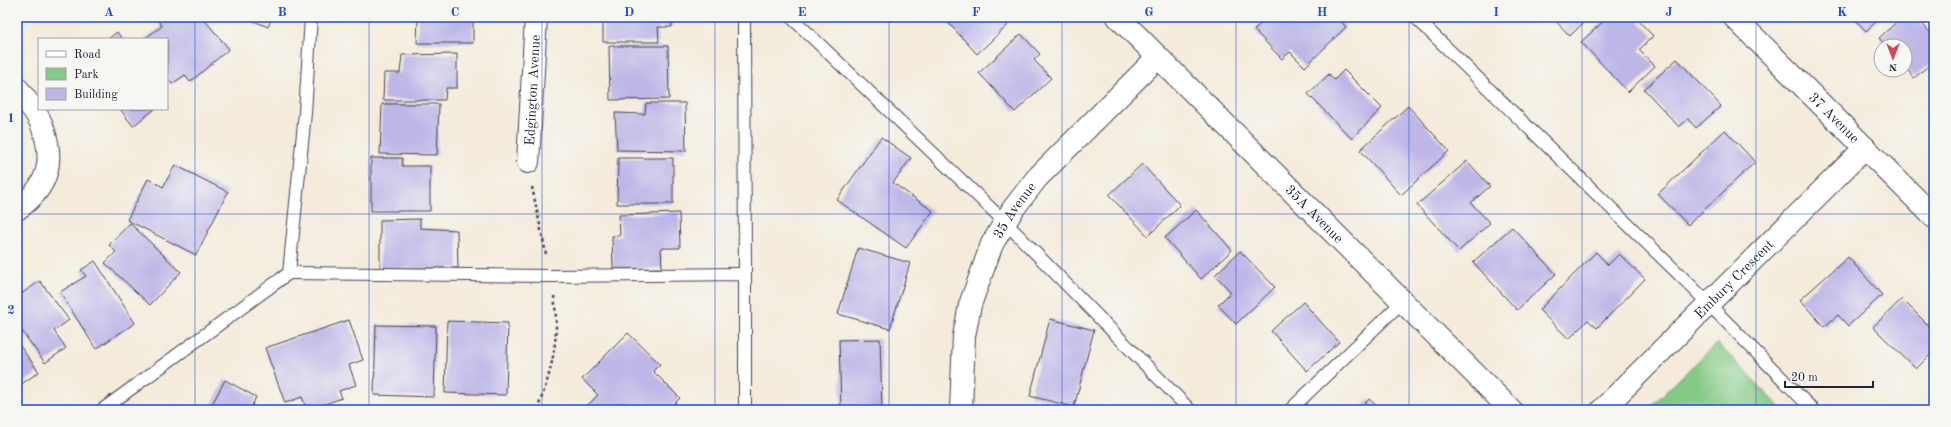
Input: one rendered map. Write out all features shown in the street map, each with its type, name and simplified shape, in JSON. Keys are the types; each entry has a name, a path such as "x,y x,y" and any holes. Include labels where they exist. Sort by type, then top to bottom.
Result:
{"street":[{"name":"Edgington Avenue","path":"528,162 536,17"},
{"name":"35A Avenue","path":"1118,17 1511,410"},
{"name":"37 Avenue","path":"1734,17 1934,217"},
{"name":"35 Avenue","path":"961,410 961,362 964,336 970,305 992,244 1005,222 1037,178 1158,57"},
{"path":"17,88 41,122 47,142 48,160 46,175 40,189 29,201 17,209"},
{"name":"Embury Crescent","path":"1602,410 1865,148"}],"lane":[{"path":"289,273 305,113 310,17"},
{"path":"744,17 745,410"},
{"path":"790,17 1005,222 1190,410"},
{"path":"1415,17 1708,304 1813,410"},
{"path":"102,410 289,273 551,276 745,274"},
{"path":"1290,410 1402,302"}],"green space":[{"path":"1717,343 1783,410 1647,410"}],"building":[{"path":"155,17 202,17 229,49 190,82 185,75 172,84 168,79 168,38 145,38 162,26"},
{"path":"244,17 272,17 268,27"},
{"path":"418,17 473,17 473,43 417,43"},
{"path":"603,17 672,17 672,27 658,27 659,42 603,42"},
{"path":"943,17 1001,17 1008,25 977,54"},
{"path":"1267,17 1337,17 1346,27 1305,67 1290,52 1282,59 1254,30"},
{"path":"1552,17 1589,17 1570,36"},
{"path":"1608,17 1635,17 1653,36 1639,50 1655,66 1628,92 1581,42"},
{"path":"1853,17 1881,17 1866,31"},
{"path":"1902,17 1916,17 1934,37 1934,61 1914,78 1913,38 1879,38"},
{"path":"117,32 121,38 109,38"},
{"path":"1021,34 1040,54 1034,60 1051,78 1015,112 979,73"},
{"path":"609,46 668,46 669,99 610,100"},
{"path":"457,54 457,88 446,88 445,100 383,100 384,73 400,73 402,55"},
{"path":"1677,59 1721,106 1696,128 1688,119 1679,127 1644,89"},
{"path":"1344,70 1382,108 1352,139 1308,94 1329,74 1334,80"},
{"path":"646,103 685,103 686,151 617,150 615,113 645,114"},
{"path":"382,104 439,104 437,155 380,154"},
{"path":"1408,106 1449,151 1401,195 1360,150"},
{"path":"121,110 154,110 133,126"},
{"path":"1725,130 1755,162 1688,225 1658,194"},
{"path":"881,137 911,158 893,183 933,211 906,248 837,200"},
{"path":"371,158 402,158 402,166 430,166 430,211 371,211"},
{"path":"618,158 673,158 673,204 617,204"},
{"path":"1467,161 1490,186 1471,203 1490,223 1459,251 1417,205"},
{"path":"1142,164 1180,205 1148,236 1109,195"},
{"path":"175,165 228,192 196,255 127,220 148,179 163,187"},
{"path":"1196,210 1232,250 1201,279 1165,238"},
{"path":"679,213 680,248 661,248 662,268 613,269 612,236 620,236 619,215"},
{"path":"420,219 420,228 457,230 458,268 380,268 380,220"},
{"path":"130,223 181,272 150,305 105,263 116,252 109,245"},
{"path":"1512,227 1556,274 1517,310 1473,262"},
{"path":"858,248 910,263 890,329 838,314"},
{"path":"1240,251 1275,287 1236,324 1218,305 1231,292 1215,275"},
{"path":"1596,252 1608,265 1619,254 1645,279 1597,328 1588,320 1569,339 1539,310"},
{"path":"1848,257 1882,295 1848,326 1838,315 1824,327 1800,300"},
{"path":"95,261 135,323 96,349 60,292 86,276 81,270"},
{"path":"40,281 69,320 54,331 66,348 45,363 17,324 17,297"},
{"path":"1902,299 1934,331 1934,351 1916,369 1873,327"},
{"path":"1303,302 1339,342 1307,371 1271,331"},
{"path":"1050,319 1094,330 1074,407 1030,396"},
{"path":"349,320 363,360 349,365 356,385 339,391 342,398 307,410 302,397 285,403 265,348"},
{"path":"447,321 508,323 506,395 445,393"},
{"path":"376,325 436,326 434,397 374,395"},
{"path":"628,333 660,364 653,371 680,398 668,410 583,410 598,395 582,379"},
{"path":"880,339 882,408 841,409 839,340"},
{"path":"17,342 39,372 17,387"},
{"path":"225,380 256,397 250,410 209,410"},
{"path":"1369,399 1381,410 1359,410"}]}
